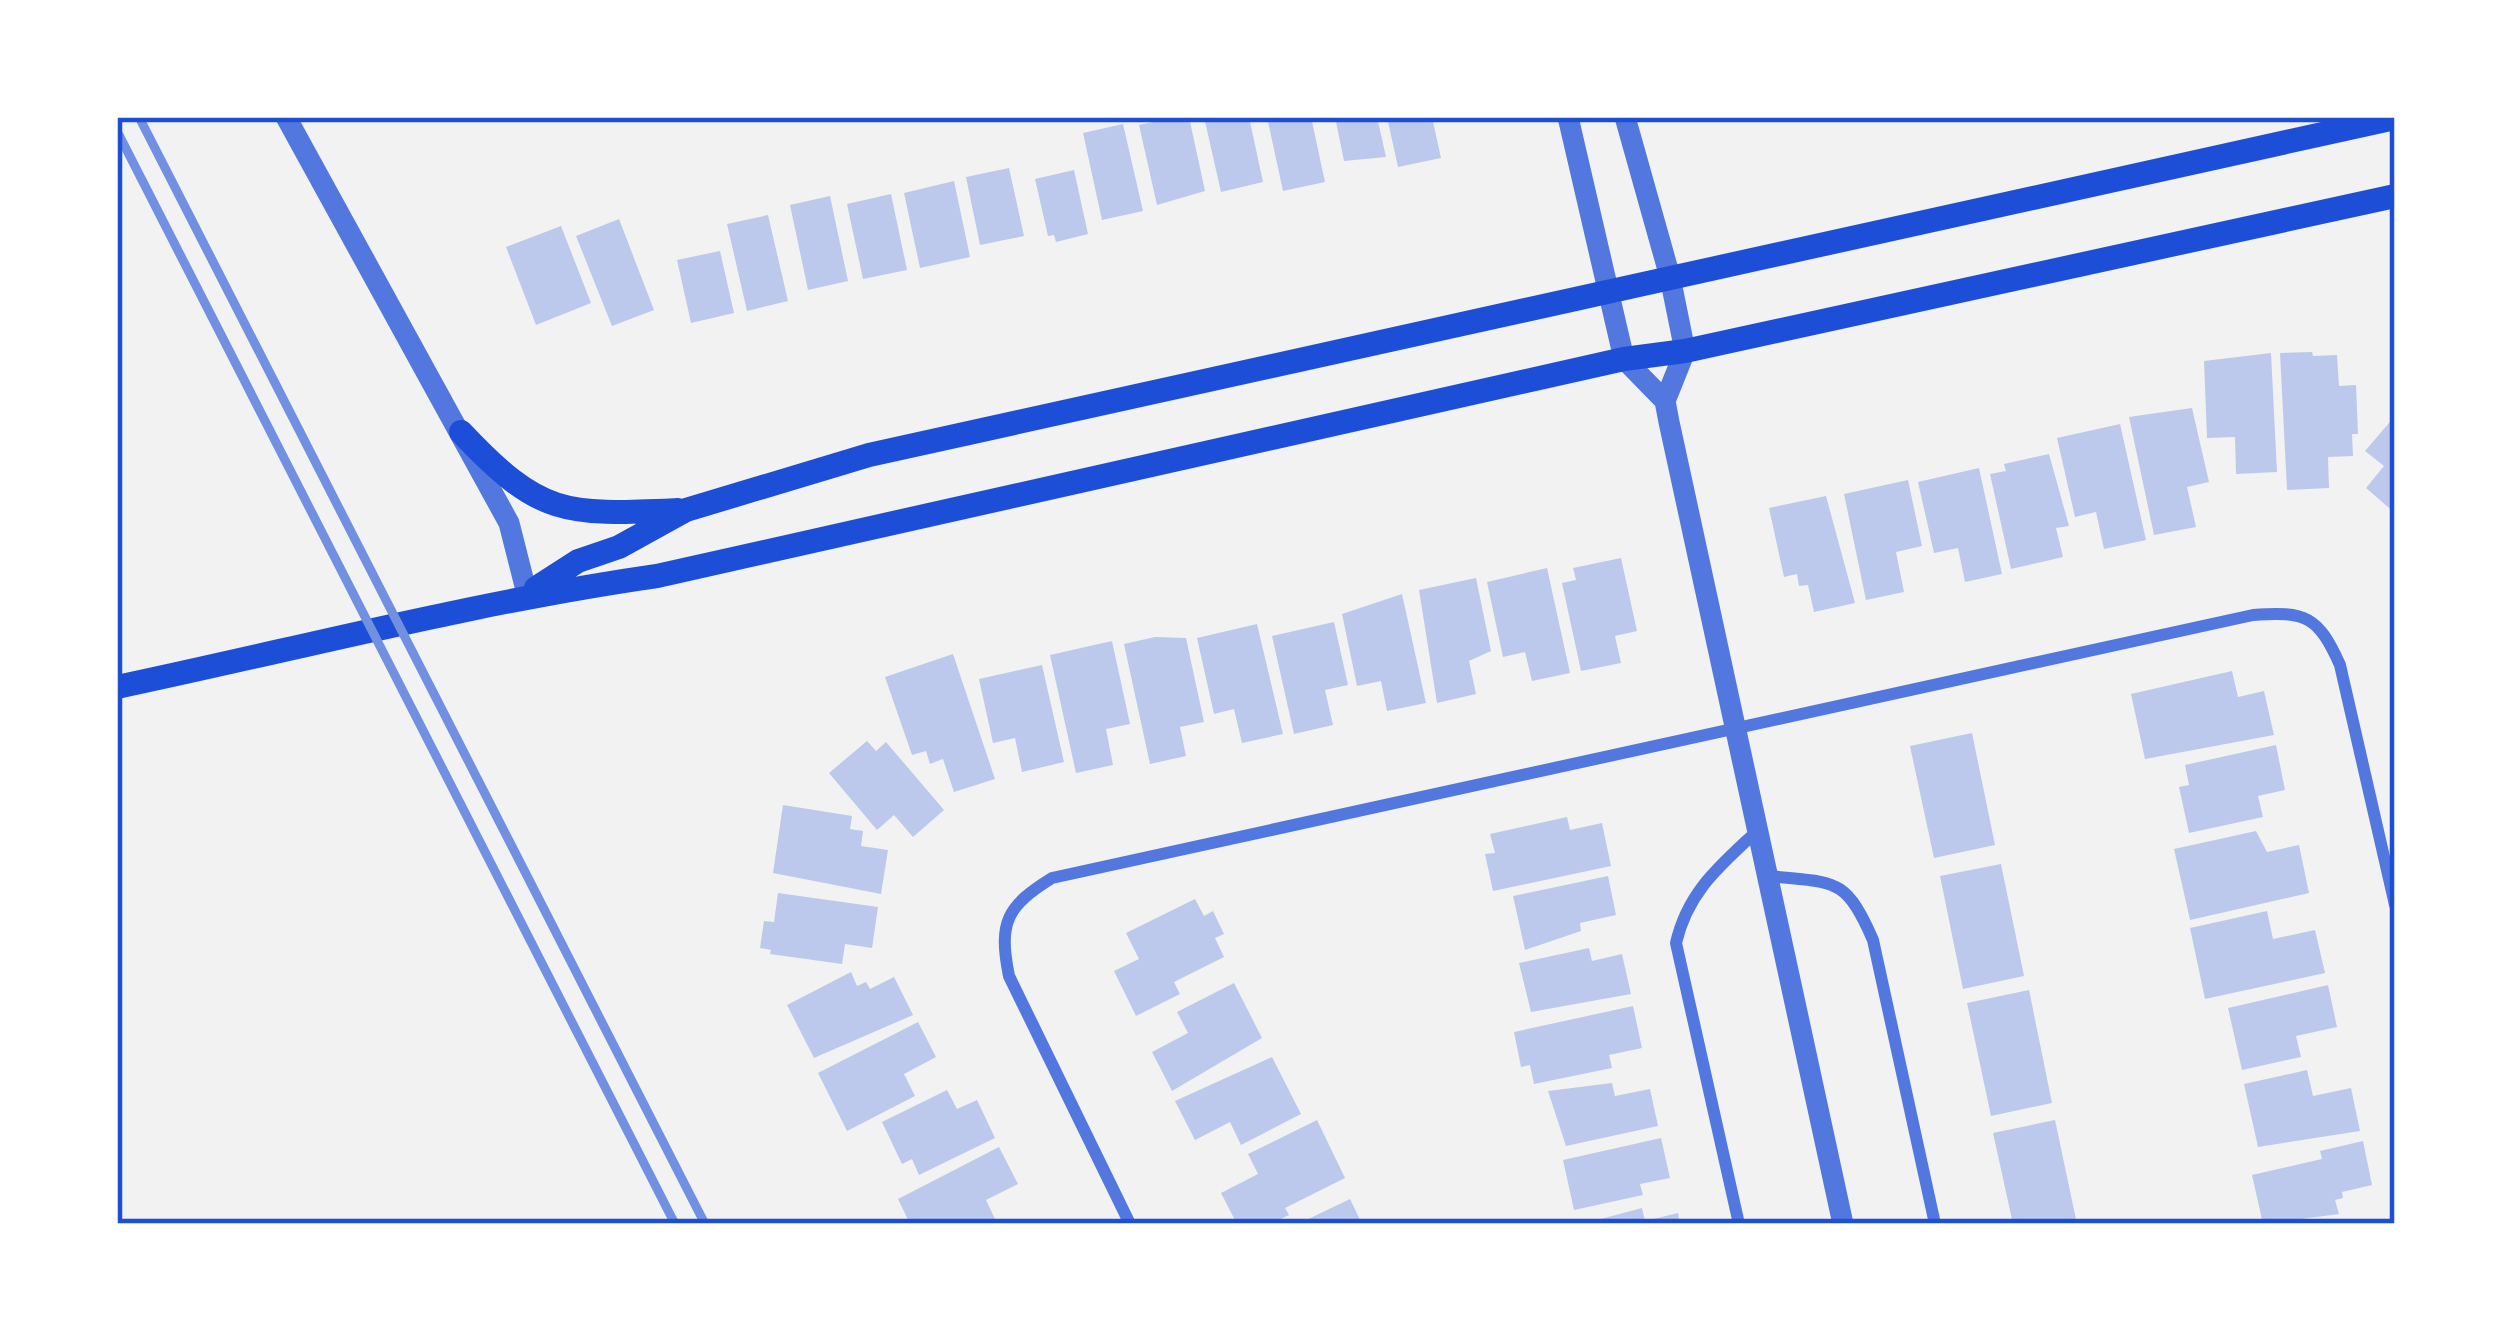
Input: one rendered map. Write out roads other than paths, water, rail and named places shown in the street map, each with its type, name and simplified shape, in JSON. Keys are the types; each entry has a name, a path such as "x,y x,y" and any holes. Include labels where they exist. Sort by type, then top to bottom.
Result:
{"main road":[{"path":"527,593 578,561 620,547 686,510 869,455 2395,118"},
{"path":"117,687 375,633 527,593 657,576 1624,358 1684,351 2395,196"},
{"path":"460,432 500,473 550,505 578,513 686,510"}],"street":[{"path":"286,117 509,523 527,593"},
{"path":"1568,117 1624,358 1665,401 1843,1224"},
{"path":"1624,117 1670,277 1684,351 1665,401"},
{"path":"1130,1224 1009,976 1001,938 1018,899 1052,878 2253,615 2297,612 2326,633 2340,665 2395,905"},
{"path":"1738,1224 1676,943 1683,910 1699,886 1758,831"},
{"path":"1769,876 1832,883 1854,897 1873,940 1935,1224"}],"railway":[{"path":"139,117 705,1224"},
{"path":"117,131 675,1224"}]}
